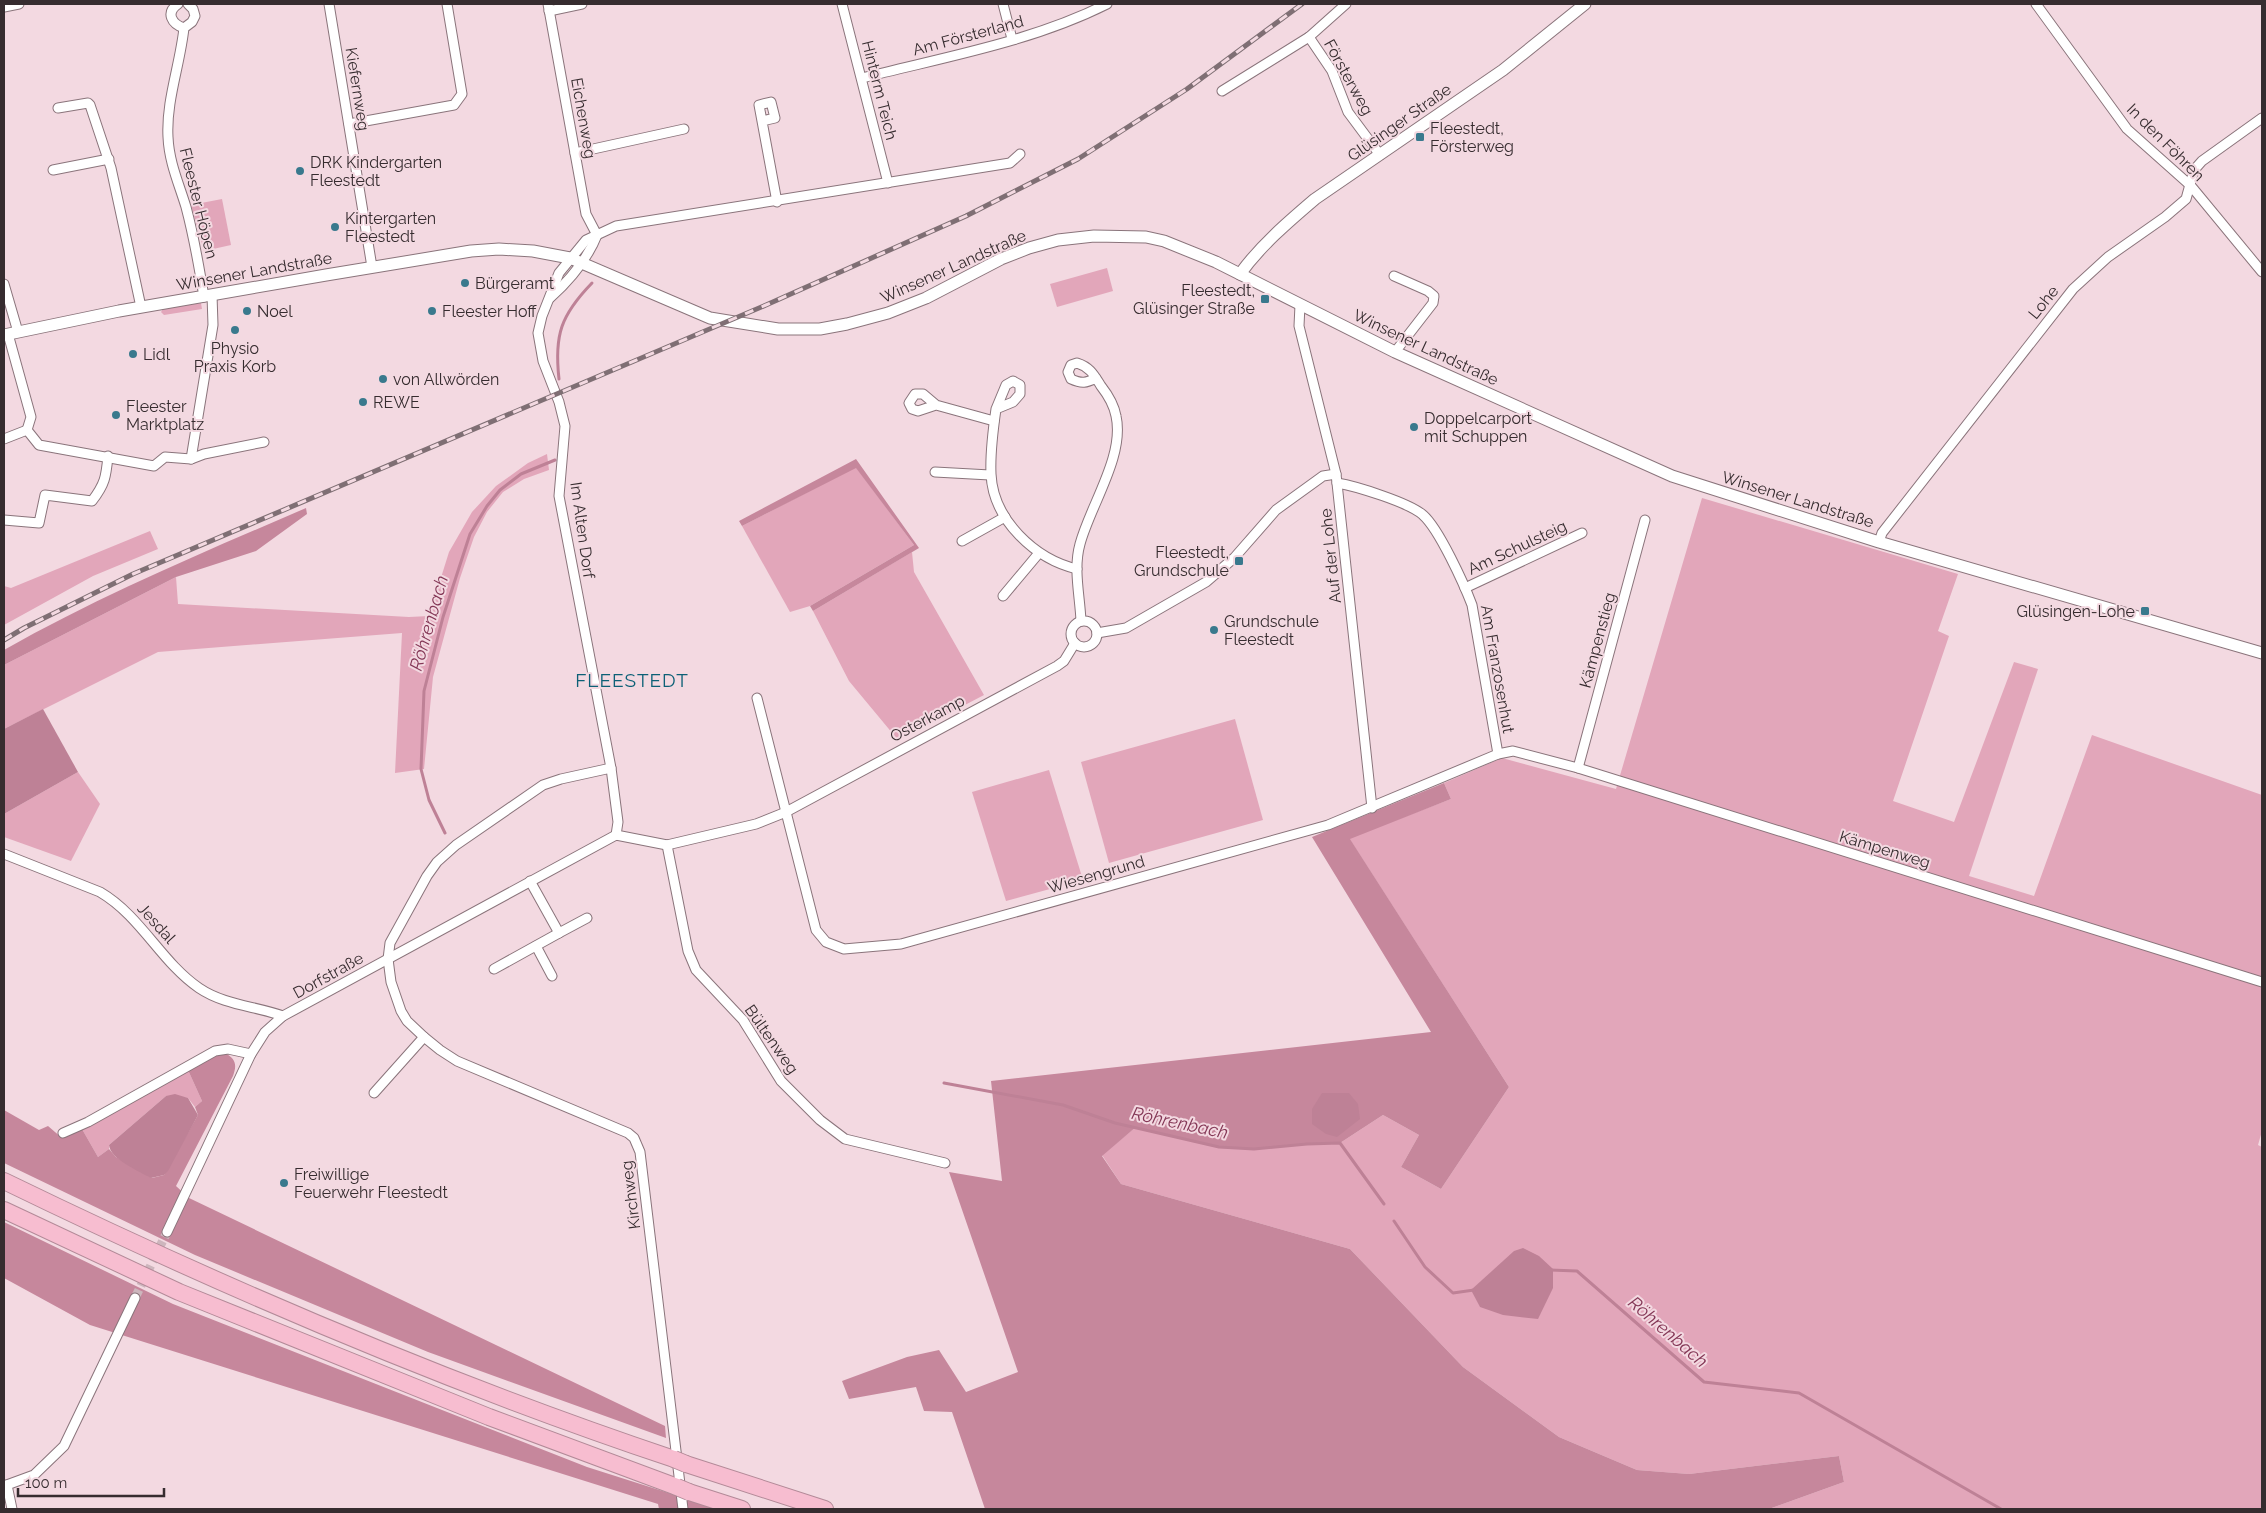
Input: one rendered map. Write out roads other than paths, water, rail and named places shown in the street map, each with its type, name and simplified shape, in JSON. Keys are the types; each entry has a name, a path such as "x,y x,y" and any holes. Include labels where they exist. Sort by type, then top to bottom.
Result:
{"highway":[{"path":"4,1181 138,1247 323,1327 498,1398 680,1462 825,1509"},
{"path":"4,1210 179,1292 480,1413 683,1490 742,1509"}],"street":[{"path":"4,7 19,4"},
{"path":"178,4 171,10 171,17 176,25 184,28"},
{"name":"Fleester Höpen","path":"188,4 193,9 195,16 192,22 184,28 170,103 168,130 173,170 186,208 208,296 213,325 191,459"},
{"name":"Kiefernweg","path":"329,4 372,267"},
{"path":"349,124 454,105 462,94 447,4"},
{"path":"548,7 582,4"},
{"name":"Hinterm Teich","path":"842,4 888,183"},
{"path":"1003,4 1012,39"},
{"name":"Am Försterland","path":"862,78 1012,39 1063,23 1107,4"},
{"name":"Försterweg","path":"1222,91 1309,37 1346,4"},
{"name":"Glüsinger Straße","path":"1240,274 1286,224 1315,199 1503,70 1584,4"},
{"name":"In den Föhren","path":"2036,4 2127,129 2191,186 2262,272"},
{"name":"Eichenweg","path":"548,7 586,214 597,235"},
{"name":"Försterweg","path":"1309,37 1332,72 1348,112 1380,155"},
{"path":"58,108 88,102 109,159 141,308"},
{"name":"Lohe","path":"1879,542 1882,533 2073,289 2108,257 2166,217 2186,199 2194,170 2202,161 2262,118"},
{"path":"762,120 777,202"},
{"path":"575,153 684,129"},
{"path":"570,258 586,240 616,226 777,202 1010,163 1020,154"},
{"path":"53,170 109,159"},
{"path":"582,263 597,235"},
{"name":"Winsener Landstraße","path":"10,334 141,308 372,267 472,250 499,249 532,251 570,258 710,318 778,329 820,329 888,313 926,298 1001,259 1029,248 1058,240 1094,236 1137,236 1164,241 1188,250 1395,352 1672,476 1879,542 2262,653"},
{"name":"Im Alten Dorf","path":"570,258 559,273 539,326 538,342 543,361 559,402 565,426 559,496 611,768 618,822 616,835"},
{"name":"Im Alten Dorf","path":"550,298 582,263"},
{"path":"1394,276 1428,291 1434,296 1433,303 1395,352"},
{"path":"4,284 10,334 31,417 27,430"},
{"name":"Auf der Lohe","path":"1300,305 1299,326 1337,478 1372,808"},
{"path":"1075,643 1082,647 1090,646 1095,641 1097,633 1092,623 1081,621 1077,569 1079,546 1110,465 1118,434 1116,416 1110,400 1096,378"},
{"path":"936,405 994,421"},
{"path":"996,409 990,475 1005,517 1018,536 1039,554 1059,565 1077,569"},
{"path":"4,439 27,430"},
{"path":"27,430 39,445 108,456 154,466 165,457 191,459 204,454 264,442"},
{"path":"4,520 39,522 46,495 92,501 106,479 108,456"},
{"path":"935,472 990,475"},
{"path":"1097,633 1126,628 1206,582 1234,558 1276,510 1323,476 1337,478"},
{"name":"Am Franzosenhut","path":"1337,478 1421,513 1431,522 1466,588 1472,605 1498,754"},
{"path":"962,542 1005,517"},
{"name":"Kämpenstieg","path":"1578,768 1645,520"},
{"name":"Am Schulsteig","path":"1466,588 1582,533"},
{"path":"1003,596 1039,554"},
{"name":"Osterkamp","path":"616,835 667,845 756,824 786,812 1064,661 1075,643 1071,633 1072,628 1081,621"},
{"path":"757,698 786,812"},
{"name":"Kämpenweg","path":"1498,754 1513,751 1578,768 2262,982"},
{"name":"Wiesengrund","path":"786,812 816,930 826,942 844,949 901,944 1328,825 1498,754"},
{"path":"388,959 390,942 427,876 437,862 456,845 544,785 561,779 611,768"},
{"name":"Dorfstraße","path":"167,1232 251,1054 266,1032 283,1016 616,835"},
{"name":"Bültenweg","path":"667,845 688,951 696,970 743,1020 781,1080 820,1120 845,1139 945,1163"},
{"name":"Jesdal","path":"4,854 100,892 112,899 126,911 181,972 199,988 218,999 266,1010 283,1016"},
{"path":"530,881 559,933"},
{"path":"494,969 587,918"},
{"path":"536,946 552,976"},
{"name":"Kirchweg","path":"388,959 391,982 401,1011 407,1021 440,1050 457,1061 628,1133 634,1138 640,1152 683,1509"},
{"path":"374,1093 424,1037"},
{"path":"63,1134 215,1051 228,1049 251,1054"},
{"path":"12,1509 6,1485 34,1475 64,1446 135,1298"}],"waterway":[{"name":"Röhrenbach","path":"559,379 558,350 562,326 573,305 592,283"},
{"name":"Röhrenbach","path":"445,833 429,800 421,769 424,691 443,617 470,534 487,506 500,490 521,474 555,460"},
{"name":"Röhrenbach","path":"944,1083 1063,1105 1115,1123 1219,1147 1254,1149 1340,1143 1384,1204"},
{"name":"Röhrenbach","path":"1394,1221 1425,1267 1453,1293 1474,1290"},
{"name":"Röhrenbach","path":"1550,1270 1577,1271 1704,1382 1799,1393 2001,1509"}],"tunnel":[{"path":"135,1298 167,1232"}],"railway":[{"path":"4,640 24,628 133,574 766,305 966,216 1078,159 1187,89 1302,4"}],"place":[{"name":"Fleestedt, Försterweg","path":"1420,137"},
{"name":"DRK Kindergarten Fleestedt","path":"300,171"},
{"name":"Kintergarten Fleestedt","path":"335,227"},
{"name":"Bürgeramt","path":"465,283"},
{"name":"Fleestedt, Glüsinger Straße","path":"1265,299"},
{"name":"Noel","path":"247,311"},
{"name":"Fleester Hoff","path":"432,311"},
{"name":"Physio Praxis Korb","path":"235,330"},
{"name":"Lidl","path":"133,354"},
{"name":"von Allwörden","path":"383,379"},
{"name":"REWE","path":"363,402"},
{"name":"Fleester Marktplatz","path":"116,415"},
{"name":"Doppelcarport mit Schuppen","path":"1414,427"},
{"name":"Fleestedt, Grundschule","path":"1239,561"},
{"name":"Glüsingen-Lohe","path":"2145,611"},
{"name":"Grundschule Fleestedt","path":"1214,630"},
{"name":"Freiwillige Feuerwehr Fleestedt","path":"284,1183"}],"district":[{"name":"FLEESTEDT","path":"632,680"}]}
